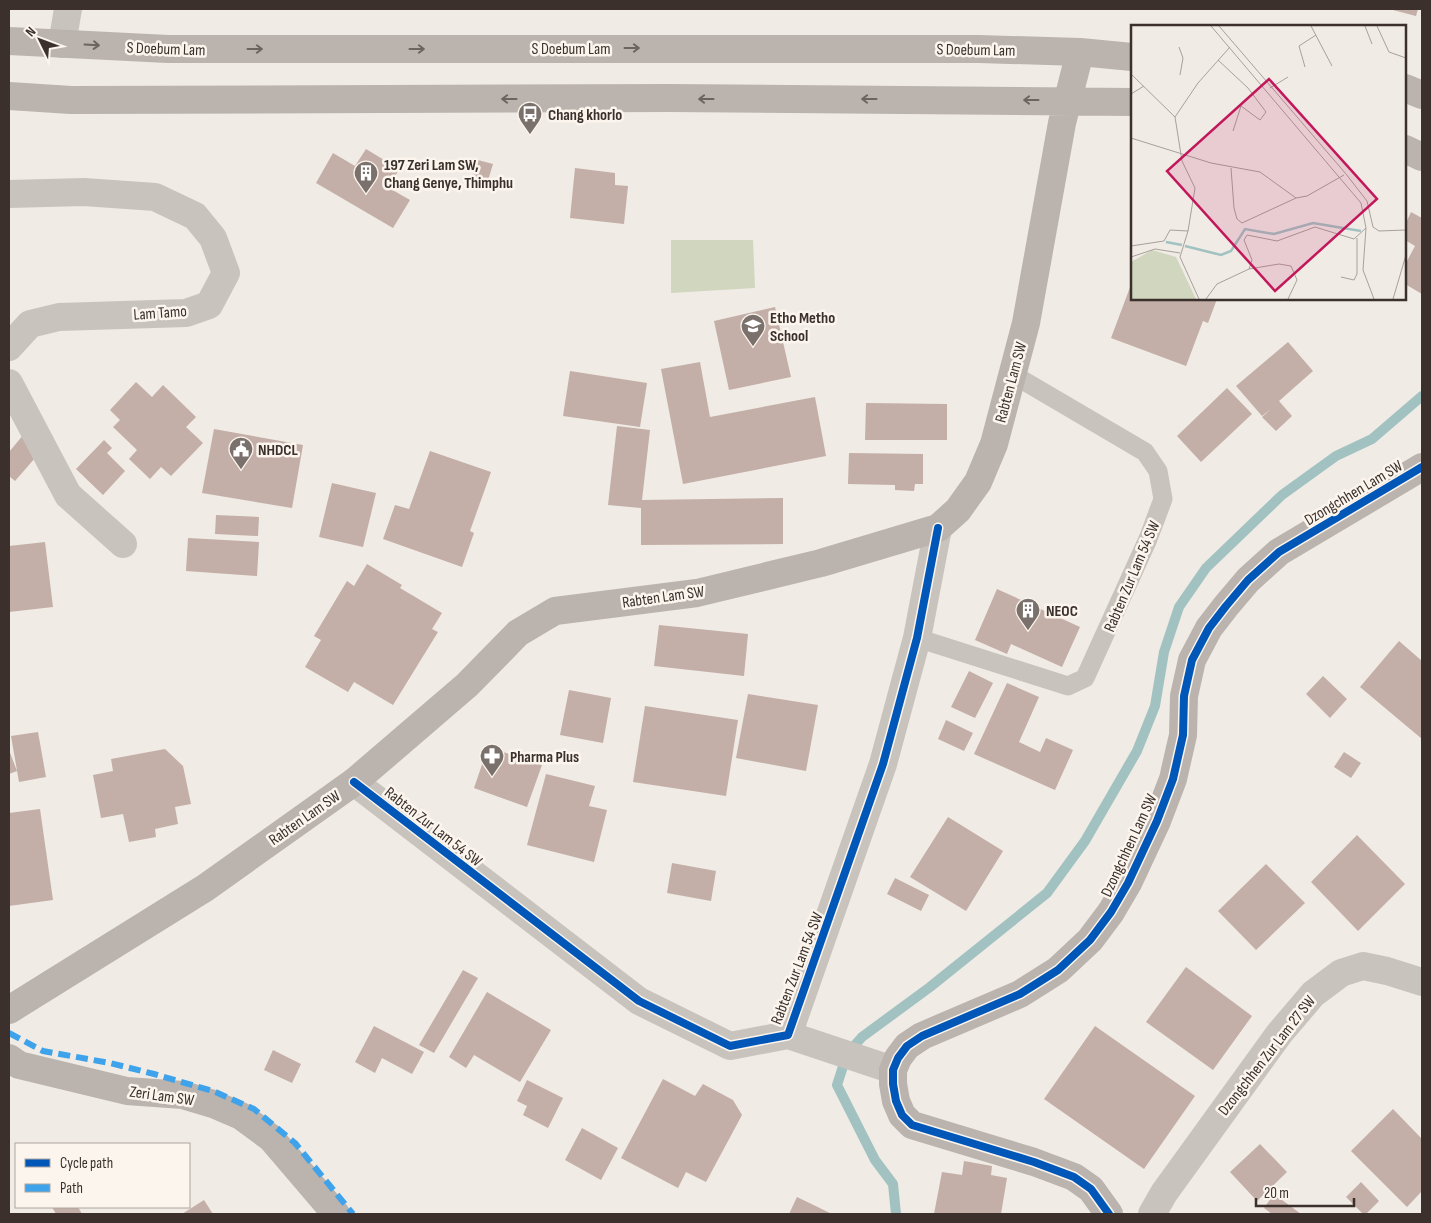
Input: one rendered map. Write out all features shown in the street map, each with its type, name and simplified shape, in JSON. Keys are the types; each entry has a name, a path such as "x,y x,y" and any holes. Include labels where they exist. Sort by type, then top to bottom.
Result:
{"main road":[{"name":"S Doebum Lam","path":"9,41 168,49 774,48 1080,52 1131,56"},
{"name":"Rabten Lam SW","path":"9,1010 205,888 354,782 467,685 518,633 555,611 697,593 821,563 938,528 958,510 978,482 994,444 1026,323 1062,123 1080,52"},
{"path":"1406,88 1422,95"},
{"path":"9,96 71,100 670,98 1131,102"},
{"path":"1406,149 1422,157"},
{"name":"Dzongchhen Lam SW","path":"893,1070 898,1058 907,1046 922,1036 1020,994 1058,970 1090,940 1111,912 1128,883 1173,779 1183,735 1184,696 1192,660 1209,628 1248,580 1279,552 1422,467"},
{"name":"Zeri Lam SW","path":"9,1058 19,1065 127,1091 183,1095 213,1104 241,1116 271,1138 336,1214"},
{"path":"893,1070 896,1101 902,1115 912,1125 1034,1162 1074,1177 1091,1189 1109,1214"}],"street":[{"path":"62,44 68,9"},
{"name":"Lam Tamo","path":"9,194 84,192 155,197 195,216 213,238 226,273 209,305 186,313 59,317 30,324 9,347"},
{"path":"9,383 68,495 123,544"},
{"name":"Rabten Zur Lam 54 SW","path":"354,782 639,1001 730,1046 788,1035 883,764 918,638 938,528"},
{"name":"Dzongchhen Zur Lam 27 SW","path":"1152,1214 1164,1193 1261,1058 1313,994 1341,973 1363,966 1388,970 1422,982"},
{"path":"788,1035 893,1070"}],"lane":[{"name":"Rabten Zur Lam 54 SW","path":"918,638 1068,686 1085,678 1136,566 1162,499 1158,471 1145,452 1012,374"}],"green space":[{"path":"671,240 753,240 755,288 671,293"}],"building":[{"path":"1389,9 1418,9 1416,16"},
{"name":"197 Zeri Lam SW, Chang Genye, Thimphu","path":"366,149 399,169 389,188 410,200 393,228 316,183 333,153 355,166"},
{"path":"478,160 493,164 486,187 471,182"},
{"path":"575,168 615,173 615,185 628,186 624,224 570,218"},
{"path":"1411,212 1422,218 1422,294 1406,285 1406,263 1415,246 1406,241 1406,223"},
{"path":"1131,285 1131,300 1217,300 1208,323 1203,321 1186,366 1111,338"},
{"path":"775,307 791,377 729,390 714,321"},
{"path":"1288,342 1313,371 1279,401 1292,416 1276,431 1262,417 1271,409 1262,416 1236,386"},
{"path":"700,362 710,417 815,397 826,456 683,484 661,369"},
{"path":"570,371 647,383 640,427 563,416"},
{"path":"136,382 152,397 163,385 196,417 186,427 203,443 171,476 161,467 150,479 129,459 137,450 113,427 120,420 110,410"},
{"path":"1227,388 1252,414 1201,462 1177,436"},
{"path":"866,403 947,404 947,440 865,440"},
{"path":"617,426 650,430 642,500 783,498 783,544 641,545 641,508 608,505"},
{"path":"214,429 303,445 292,508 202,493"},
{"path":"24,434 42,450 15,481 9,476 9,452"},
{"path":"104,440 112,448 107,453 125,471 103,495 76,469"},
{"path":"430,451 491,472 470,531 474,533 462,567 383,539 395,505 409,509"},
{"path":"849,453 923,454 923,484 915,484 914,491 895,490 895,485 848,484"},
{"path":"332,483 376,493 363,547 319,537"},
{"path":"216,515 259,517 258,536 215,534"},
{"path":"188,538 259,542 257,576 186,571"},
{"path":"45,542 53,607 9,612 9,546"},
{"path":"367,564 402,585 400,588 442,613 432,629 438,632 393,705 354,682 348,692 305,667 321,640 314,636 347,581 354,586"},
{"name":"NEOC","path":"997,589 1080,627 1062,667 1011,644 1007,654 975,640"},
{"path":"659,625 748,634 744,676 654,666"},
{"path":"1399,641 1422,661 1422,739 1360,687"},
{"path":"969,671 993,683 975,718 951,707"},
{"path":"1323,676 1347,699 1330,718 1306,694"},
{"path":"1007,683 1039,697 1019,742 1040,752 1046,738 1073,750 1055,790 974,754"},
{"path":"569,690 611,698 603,743 560,735"},
{"path":"748,694 818,705 806,771 736,758"},
{"path":"645,706 738,720 726,796 633,782"},
{"path":"946,720 973,733 964,751 938,739"},
{"path":"38,732 46,777 19,782 11,736"},
{"path":"488,747 542,765 527,807 474,788"},
{"path":"165,749 183,766 191,804 175,807 178,824 155,829 156,837 129,842 123,814 101,818 93,775 113,771 111,759"},
{"path":"9,750 17,771 9,774"},
{"path":"1344,752 1361,763 1351,778 1334,767"},
{"path":"546,774 595,786 589,806 607,810 594,862 527,845"},
{"path":"40,809 53,900 9,906 9,813"},
{"path":"948,817 1003,851 966,911 910,877"},
{"path":"1357,835 1405,884 1358,931 1311,882"},
{"path":"672,863 716,871 711,901 667,893"},
{"path":"1266,864 1305,903 1256,950 1218,911"},
{"path":"895,878 929,895 921,911 887,894"},
{"path":"1186,967 1252,1016 1213,1070 1146,1022"},
{"path":"463,970 478,978 434,1053 419,1045"},
{"path":"487,992 551,1030 520,1082 474,1055 466,1068 449,1057"},
{"path":"374,1026 424,1052 412,1074 382,1058 375,1073 355,1062"},
{"path":"1095,1026 1195,1096 1144,1169 1044,1099"},
{"path":"273,1050 301,1064 292,1083 264,1070"},
{"path":"663,1079 695,1096 703,1084 733,1100 742,1115 706,1182 686,1172 678,1188 621,1158"},
{"path":"527,1080 563,1098 548,1128 523,1115 527,1106 517,1101"},
{"path":"1393,1109 1422,1139 1422,1191 1407,1207 1351,1151"},
{"path":"582,1128 618,1148 601,1180 565,1160"},
{"path":"1260,1144 1287,1172 1257,1201 1230,1172"},
{"path":"964,1161 992,1166 991,1175 1007,1178 1001,1214 934,1214 942,1172 962,1175"},
{"path":"1361,1182 1379,1201 1366,1214 1363,1214 1346,1197"},
{"path":"1274,1194 1301,1214 1272,1214 1264,1208"},
{"path":"797,1197 832,1214 789,1214"},
{"path":"204,1200 213,1214 182,1214"},
{"path":"53,1208 79,1208 82,1214 56,1214"}],"waterway":[{"path":"896,1214 893,1184 875,1160 837,1085 847,1054 862,1037 930,987 1047,893 1085,841 1137,751 1155,706 1164,652 1179,607 1206,568 1282,495 1336,456 1372,439 1422,396"}],"marked path":[{"path":"9,1033 43,1051 110,1063 154,1074 213,1091 254,1109 295,1143 353,1214"}],"cycle path":[{"path":"1109,1214 1091,1189 1074,1177 1034,1162 912,1125 902,1115 896,1101 893,1070 898,1058 907,1046 922,1036 1020,994 1058,970 1090,940 1111,912 1128,883 1157,821 1173,779 1183,735 1184,696 1192,660 1209,628 1248,580 1279,552 1422,467"},
{"path":"354,782 639,1001 730,1046 788,1035 883,764 917,638 938,528"}],"place":[{"name":"Chang khorlo","path":"530,135"},
{"name":"197 Zeri Lam SW, Chang Genye, Thimphu","path":"366,194"},
{"name":"Etho Metho School","path":"753,347"},
{"name":"NHDCL","path":"241,470"},
{"name":"NEOC","path":"1028,631"},
{"name":"Pharma Plus","path":"492,777"}]}
